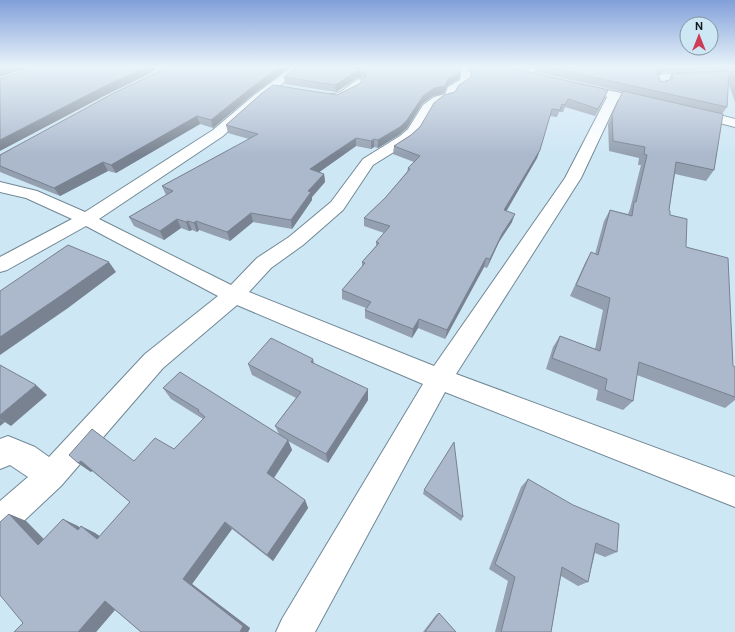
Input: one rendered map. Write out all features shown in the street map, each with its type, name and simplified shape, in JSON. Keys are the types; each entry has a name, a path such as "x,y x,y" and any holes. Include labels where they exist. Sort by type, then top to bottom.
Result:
{"street":[{"path":"0,265 86,219 218,133 259,96"},
{"path":"327,96 338,98 340,96"},
{"path":"0,522 51,476 154,361 234,295 264,263 296,242 337,206 368,162 405,139 413,131 427,108 438,99 448,96"},
{"path":"295,632 439,380 573,178 613,96"},
{"path":"621,96 662,105"},
{"path":"683,110 735,123"},
{"path":"0,187 32,194 86,219 234,295 439,380 735,492"},
{"path":"0,455 8,450 25,457 51,476"}],"building":[{"path":"0,96 85,96 0,140"},
{"path":"107,96 240,96 211,120 197,116 111,165 103,162 54,188 0,166 0,155"},
{"path":"258,96 423,96 407,120 400,127 378,140 374,139 371,141 356,138 310,169 324,174 308,191 311,192 291,220 251,213 227,232 196,221 194,223 177,219 160,231 129,217 173,191 162,186 258,134 226,125"},
{"path":"442,96 605,96 598,109 568,99 565,105 562,104 560,110 552,109 540,150 504,210 515,214 502,234 490,259 486,258 447,330 419,319 413,329 365,310 371,302 342,290 365,263 362,262 379,243 376,242 390,226 364,218 385,198 410,169 408,168 420,156 394,146 420,127 434,103"},
{"path":"620,96 647,96 723,114 714,170 676,162 669,210 670,215 687,219 686,247 728,258 733,366 735,367 735,397 639,362 633,401 605,390 607,379 552,358 560,336 600,351 610,298 576,285 591,252 598,255 610,210 632,216 634,202 636,202 647,155 644,154 645,147 613,141 612,114"},
{"path":"680,96 728,96 727,107"},
{"path":"68,245 109,262 0,337 0,291"},
{"path":"271,338 313,359 311,362 368,389 326,454 275,426 301,392 248,364"},
{"path":"0,365 36,385 0,415"},
{"path":"180,372 288,440 267,473 305,500 267,555 225,522 183,579 243,626 240,632 141,632 105,601 78,632 14,632 23,623 0,595 0,522 9,514 38,545 63,519 78,530 81,526 97,539 130,502 81,461 78,463 69,455 92,429 134,461 155,438 174,449 205,417 198,411 199,410 163,388"},
{"path":"454,442 463,517 424,490"},
{"path":"528,479 573,505 619,524 617,552 596,543 588,582 562,567 551,632 501,632 515,577 495,564"},
{"path":"439,613 456,632 425,632"}]}
